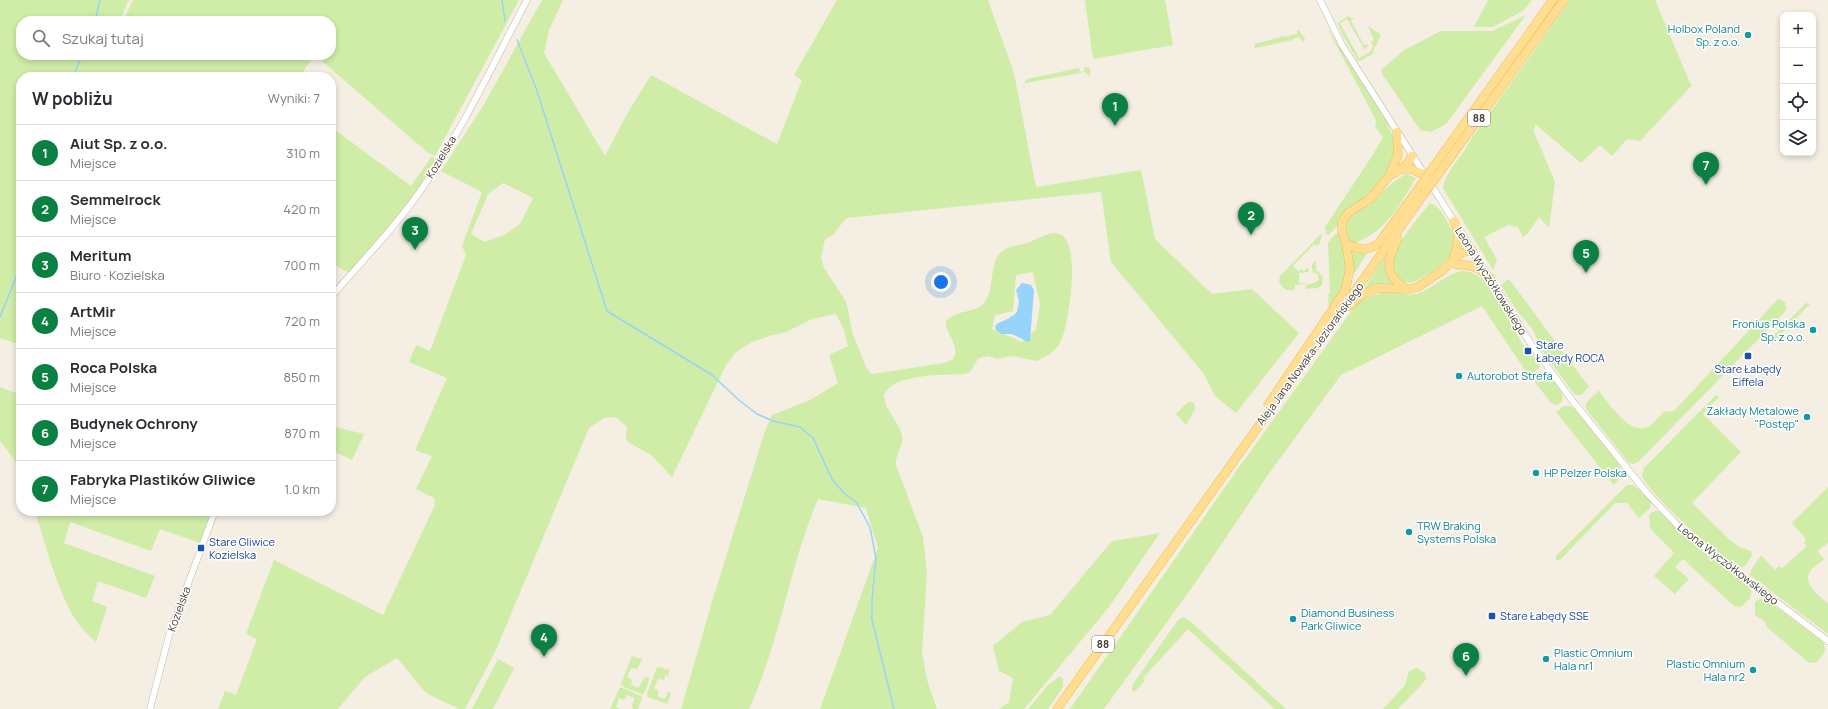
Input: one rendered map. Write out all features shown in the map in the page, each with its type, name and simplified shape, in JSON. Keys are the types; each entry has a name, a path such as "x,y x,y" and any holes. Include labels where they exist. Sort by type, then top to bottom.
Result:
{"main road":[{"path":"1346,243 1362,250 1373,248 1379,243 1553,0"},
{"name":"Aleja Jana Nowaka-Jeziorańskiego","path":"1057,709 1564,0"},
{"path":"1236,459 1248,434 1345,291 1350,269 1346,243 1342,232 1342,222 1351,211 1368,200 1389,176 1396,162 1398,150 1397,132"},
{"path":"1396,162 1401,158 1412,156"},
{"path":"1389,176 1401,169 1412,156"},
{"path":"1401,169 1411,170 1425,175"},
{"path":"1405,288 1395,282 1389,265 1390,256 1395,244 1410,215"},
{"path":"1454,221 1459,240 1455,261"},
{"path":"1334,322 1361,295 1368,291 1386,287 1418,287 1455,261 1460,252 1472,250"},
{"path":"1455,261 1476,267 1490,278"}],"street":[{"name":"Kozielska","path":"336,291 404,213 428,180 444,154 527,0"},
{"name":"Leona Wyczółkowskiego","path":"1320,0 1337,36 1531,344 1554,376 1657,504 1687,534 1828,641"},
{"name":"Kozielska","path":"150,709 169,635 213,516"}],"green space":[{"path":"0,0 131,0 128,1 122,16 16,16 16,60 311,60 303,72 16,72 16,343 0,338"},
{"path":"133,0 519,0 435,156 427,152 321,60 336,60 336,16 125,16"},
{"path":"542,0 563,0 549,30 544,53 605,156 627,114 651,75 777,144 802,80 794,75 837,0 988,0 1014,73 1036,187 1141,170 1155,239 1212,294 1252,289 1299,333 1236,413 1215,396 1204,374 1111,262 1101,192 846,218 833,235 825,239 821,257 824,268 845,300 852,332 866,367 870,373 873,374 944,363 952,360 955,355 955,350 946,326 946,321 950,317 976,308 984,303 990,291 995,262 997,257 1004,250 1030,242 1048,234 1055,233 1059,234 1066,240 1070,251 1072,283 1067,318 1061,341 1057,348 1051,353 1036,361 1012,356 997,359 988,356 982,357 978,359 970,372 965,374 933,375 908,379 889,388 884,395 889,411 898,425 902,435 902,443 896,465 923,537 927,573 922,652 927,680 937,709 820,709 878,548 866,508 818,499 799,551 769,657 760,684 749,709 681,709 712,602 765,431 772,415 810,400 838,383 829,355 848,346 844,330 836,314 812,319 786,332 752,342 736,352 726,365 672,477 651,455 628,442 626,439 627,427 616,417 604,418 589,428 496,650 465,709 459,709 426,693 397,658 365,677 338,709 218,709 225,691 236,695 257,639 246,634 274,560 383,615 435,505 434,498 416,489 432,456 415,450 447,378 409,362 416,345 430,351 466,255 462,246 482,192 441,171 483,106","holes":["503,183 533,198 520,224 504,235 484,242 471,234 488,194","1033,272 1040,304 1036,329 1022,342 992,329 995,315 1013,311 1016,275"]},
{"path":"1085,0 1165,0 1173,45 1093,59"},
{"path":"1488,0 1532,0 1524,10 1493,27 1474,27"},
{"path":"1570,0 1655,0 1692,85 1640,141 1627,139 1612,156 1600,145 1581,163 1535,124 1534,132 1555,182 1549,228 1539,217 1528,233 1523,237 1518,227 1508,225 1484,237 1497,260 1493,270 1443,188 1447,175 1469,142"},
{"path":"1526,15 1446,124 1431,132 1420,130 1381,70 1404,50 1441,31 1492,31"},
{"path":"1348,16 1354,19 1351,21 1364,45 1367,44 1368,46 1365,50 1347,19 1340,23 1359,58 1370,52 1373,47 1371,42 1374,40 1368,26 1381,35 1373,51 1374,53 1362,60 1358,61 1337,23"},
{"path":"1326,26 1384,116 1394,139 1396,150 1391,168 1372,191 1355,205 1329,235 1326,234 1325,227 1383,137 1375,127 1376,120"},
{"path":"1297,30 1300,31 1305,39 1303,42 1299,37 1293,40 1255,48 1254,44 1281,37 1281,33 1282,37 1297,34"},
{"path":"1084,67 1090,68 1090,76 1085,72 1024,84 1027,79 1079,68 1080,72 1085,71"},
{"path":"336,131 411,186 432,156 436,160 417,190 420,192 351,274 336,266"},
{"path":"1406,174 1416,178 1397,208 1374,233 1352,244 1346,231 1346,226 1351,217 1367,205 1369,206 1391,184"},
{"path":"1430,203 1436,206 1446,218 1451,228 1454,242 1452,254 1434,270 1422,278 1407,283 1399,279 1396,275 1394,261 1397,249 1405,235"},
{"path":"1322,233 1320,243 1317,246 1314,244 1293,266 1298,271 1301,269 1304,271 1307,268 1309,269 1309,272 1299,273 1299,283 1309,284 1295,285 1295,290 1287,290 1282,287 1279,281 1280,276"},
{"path":"1338,233 1345,253 1347,274 1343,291 1329,308 1328,294 1330,293 1328,243 1334,235"},
{"path":"1351,249 1368,252 1353,275 1352,275"},
{"path":"1386,257 1394,284 1363,290 1384,258"},
{"path":"1316,260 1316,270 1312,270 1312,264"},
{"path":"1314,270 1318,271 1323,277 1322,285 1318,288 1306,289 1305,286 1319,280 1318,274 1311,272"},
{"path":"1461,271 1472,273 1481,278 1490,286 1504,308 1522,344 1540,364 1539,368 1529,376 1482,306 1341,375 1270,472 1198,579 1104,709 1070,709 1237,470 1358,302 1373,295 1384,293 1395,292 1408,295 1416,294"},
{"path":"1509,279 1589,387 1581,395 1575,395 1543,352 1532,328 1516,310 1501,285"},
{"path":"1778,299 1785,302 1786,309 1783,314 1638,462 1633,464 1629,463 1586,409 1586,403 1595,394 1596,395 1598,390 1620,417 1627,423 1641,429 1648,427 1663,412 1674,411"},
{"path":"1806,303 1810,304 1769,346 1767,342"},
{"path":"1541,375 1549,378 1560,388 1562,392 1562,401 1558,405 1552,404 1534,381"},
{"path":"0,387 16,393 16,463 0,441"},
{"path":"1716,395 1719,397 1703,414 1741,452 1692,503 1730,540 1739,547 1751,551 1752,555 1745,566 1740,568 1718,553 1670,510 1647,484 1642,475 1644,468"},
{"path":"1189,401 1194,403 1195,409 1186,425 1176,414"},
{"path":"1564,406 1570,406 1576,409 1619,463 1622,475 1614,485 1556,412"},
{"path":"336,427 364,434 352,460 336,452"},
{"path":"1627,485 1634,485 1639,490 1640,489 1651,502 1650,508 1639,518 1627,503 1615,503 1560,560 1556,560 1556,556"},
{"path":"1828,487 1828,543 1817,551 1824,559 1811,570 1808,575 1808,580 1812,589 1828,603 1828,634 1750,575 1751,570 1761,555 1775,570 1779,566 1782,568 1807,546 1804,543 1806,539 1792,523"},
{"path":"1654,511 1659,511 1698,548 1750,587 1751,596 1748,601 1741,607 1734,606 1683,559 1675,567 1689,579 1675,594 1654,576 1674,553 1650,528 1649,515"},
{"path":"37,516 213,516 203,544 160,529 151,551 70,522 64,543 155,576 146,598 98,581 92,601 107,607 96,642 77,622 70,611 53,568"},
{"path":"1160,533 1109,607 1024,709 999,709 1009,702 1013,678 999,671 993,646 1022,622 1050,615 1112,541"},
{"path":"1763,597 1824,642 1825,652 1817,662 1809,663 1767,627 1765,622 1755,615 1755,602"},
{"path":"1183,617 1189,620 1286,709 1275,709 1188,629 1143,678 1145,681 1134,692 1132,689 1133,684 1178,620"},
{"path":"632,656 641,659 643,658 637,669 631,668 627,677 632,680 631,685 638,688 645,677 650,678 644,693 642,694 623,687 623,684 620,686"},
{"path":"498,659 514,668 493,709 472,709"},
{"path":"657,667 668,670 670,668 668,676 665,675 664,680 658,679 654,688 659,691 657,696 665,699 668,692 671,693 673,688 667,704 648,697 647,694"},
{"path":"1417,668 1425,673 1426,679 1423,683 1398,709 1383,709 1405,685 1409,671"},
{"path":"1060,676 1063,679 1063,687 1048,709 1028,709 1048,685"},
{"path":"620,687 641,696 642,698 638,709 633,709 632,705 635,698 627,695 624,700 619,698 616,707 620,709 610,709"}],"water":[{"path":"1022,283 1031,285 1034,290 1030,341 1028,342 1012,334 1001,334 996,330 995,326 1017,312 1019,301 1016,290"}],"waterway":[{"path":"96,16 100,0"},
{"path":"502,0 505,21"},
{"path":"517,40 536,88 607,311 712,375 740,401 757,414 773,421 800,427 813,438 832,479 843,492 856,502 870,527 876,558 872,600 872,620 894,709"},
{"path":"75,72 80,60"},
{"path":"0,317 16,277"}],"place":[{"name":"Holbox Poland Sp. z o.o.","path":"1748,35"},
{"name":"Aiut Sp. z o.o.","path":"1115,126"},
{"name":"Fabryka Plastików Gliwice","path":"1706,185"},
{"name":"Semmelrock","path":"1251,235"},
{"name":"Meritum","path":"415,250"},
{"name":"Roca Polska","path":"1586,273"},
{"name":"Fronius Polska Sp. z o.o.","path":"1813,330"},
{"name":"Stare Łabędy ROCA","path":"1528,351"},
{"name":"Stare Łabędy Eiffela","path":"1748,356"},
{"name":"Autorobot Strefa","path":"1459,376"},
{"name":"Zakłady Metalowe \"Postęp\"","path":"1807,417"},
{"name":"HP Pelzer Polska","path":"1536,473"},
{"name":"TRW Braking Systems Polska","path":"1409,532"},
{"name":"Stare Gliwice Kozielska","path":"201,548"},
{"name":"Stare Łabędy SSE","path":"1492,616"},
{"name":"Diamond Business Park Gliwice","path":"1293,619"},
{"name":"ArtMir","path":"544,657"},
{"name":"Plastic Omnium Hala nr1","path":"1546,659"},
{"name":"Plastic Omnium Hala nr2","path":"1753,670"},
{"name":"Budynek Ochrony","path":"1466,676"}]}
